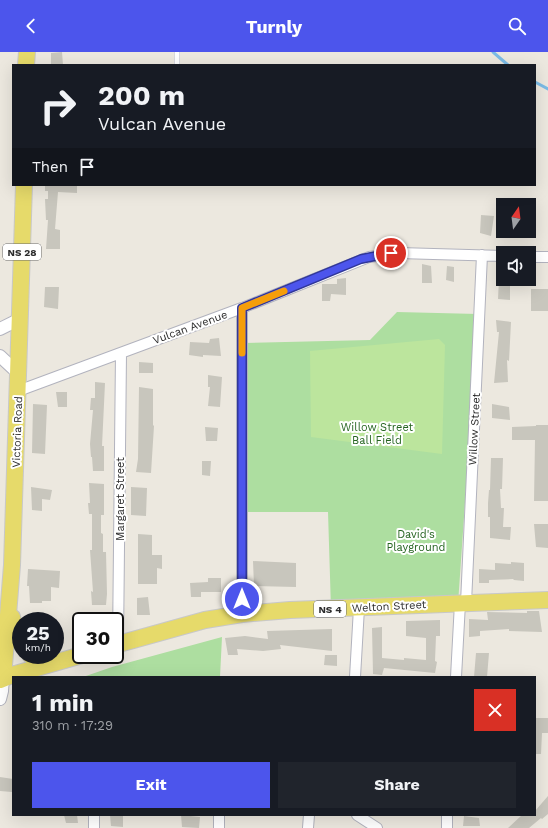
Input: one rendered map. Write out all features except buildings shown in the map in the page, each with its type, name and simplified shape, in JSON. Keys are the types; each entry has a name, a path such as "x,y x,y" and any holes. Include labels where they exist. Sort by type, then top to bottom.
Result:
{"main road":[{"path":"26,64 27,52"},
{"name":"Victoria Road","path":"2,679 12,565 24,186"},
{"name":"Welton Street","path":"124,643 205,620 242,614 290,610 548,600"},
{"path":"9,604 12,619"},
{"path":"2,679 51,664"}],"street":[{"name":"Vulcan Avenue","path":"18,391 242,308 361,259 376,255 398,253 496,256"},
{"name":"Willow Street","path":"456,676 463,603 482,255"},
{"path":"536,257 548,257"},
{"path":"242,308 242,614"},
{"path":"0,329 20,319"},
{"name":"Margaret Street","path":"117,612 121,353"},
{"path":"0,356 18,373"},
{"path":"355,676 358,608"},
{"path":"0,699 2,692 2,679"},
{"path":"94,816 94,828"},
{"path":"219,816 219,828"},
{"path":"308,828 309,816"},
{"path":"359,816 377,828"},
{"path":"446,828 447,816"}],"lane":[{"path":"177,52 177,64"}],"green space":[{"name":"Willow Street Ball Field","path":"397,312 478,314 458,604 331,609 328,512 242,512 242,343 370,340"},
{"path":"439,339 445,345 442,454 311,437 310,351"},
{"path":"222,637 220,676 86,676 112,667"}],"waterway":[{"path":"493,52 507,64"},
{"path":"536,83 548,89"}],"slow traffic":[{"path":"242,353 242,308 284,291"}],"route":[{"path":"242,599 242,308 361,259 391,253"}],"park label":[{"name":"David's Playground","path":"416,540"}]}
